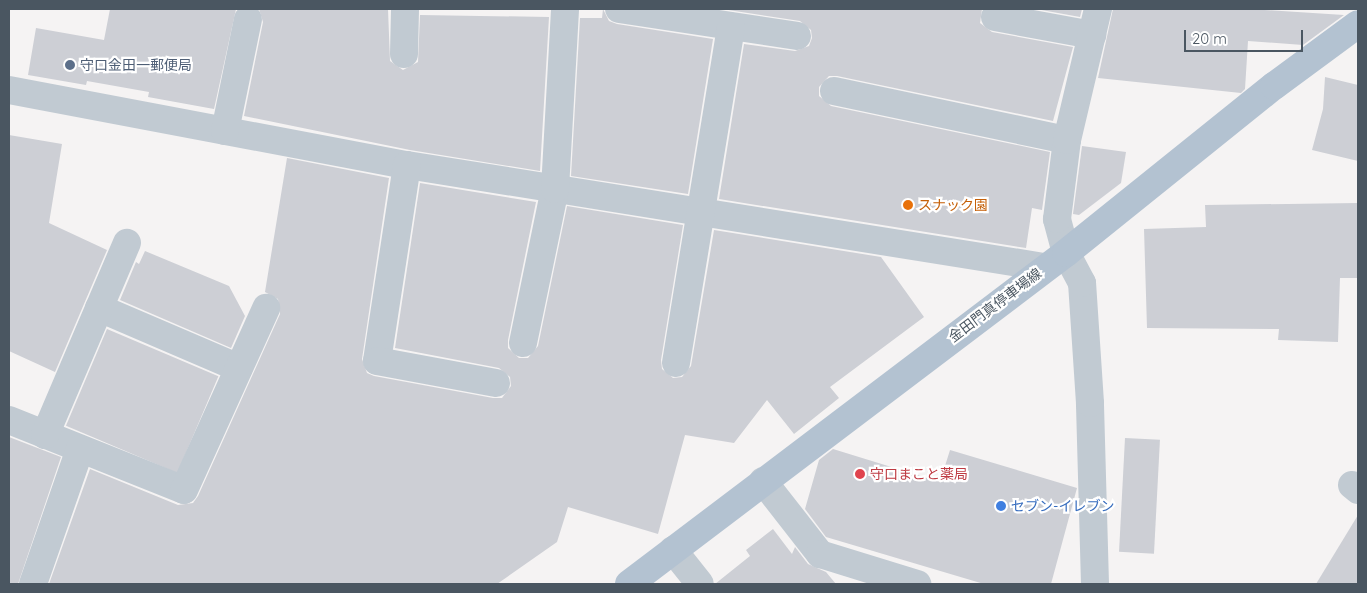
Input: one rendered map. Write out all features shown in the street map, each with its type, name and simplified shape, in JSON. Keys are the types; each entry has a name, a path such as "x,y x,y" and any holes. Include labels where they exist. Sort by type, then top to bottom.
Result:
{"main road":[{"name":"金田門真停車場線","path":"629,584 1055,260 1274,86 1358,24"}],"street":[{"path":"404,54 405,9"},
{"path":"523,342 555,189 566,9"},
{"path":"619,9 797,36"},
{"path":"1055,260 1057,219 1067,140 1098,9"},
{"path":"995,17 1092,35"},
{"path":"225,131 248,19"},
{"path":"676,363 731,26"},
{"path":"9,90 407,165 700,212 1055,260 1082,283 1090,403 1098,584"},
{"path":"834,91 1067,140"},
{"path":"407,165 377,361 496,383"},
{"path":"45,435 127,243"},
{"path":"98,308 238,368"},
{"path":"9,420 184,490 266,308"},
{"path":"33,584 80,449"},
{"path":"763,481 820,554 917,584"},
{"path":"673,550 700,584"}],"building":[{"path":"110,9 236,9 214,109 148,97 149,92 87,81 86,85 28,75 36,28 104,40"},
{"path":"259,9 388,9 390,61 403,70 418,62 420,15 549,17 540,171 410,150 244,116 263,22"},
{"path":"603,9 609,21 617,24 713,39 688,194 571,176 580,18 602,18"},
{"path":"722,9 982,9 980,23 992,32 1073,47 1053,121 837,76 829,76 819,87 819,96 831,106 1050,152 1042,210 1032,208 1026,248 719,199 744,44 795,51 809,46 812,38 811,30 800,21"},
{"path":"1036,9 1082,9 1080,17"},
{"path":"1113,9 1250,9 1344,15 1303,45 1248,41 1245,89 1241,93 1098,78"},
{"path":"1325,77 1358,85 1358,161 1312,150 1323,109"},
{"path":"9,135 62,144 49,223 107,250 55,372 9,351"},
{"path":"1082,146 1126,152 1121,183 1079,215 1073,214"},
{"path":"287,158 389,178 362,359 367,373 374,376 493,398 502,398 511,386 510,377 499,368 395,348 420,183 536,202 508,340 508,348 519,358 528,358 538,346 567,206 683,225 661,360 662,369 673,378 682,377 691,366 714,230 881,257 924,317 830,387 839,398 794,434 767,400 734,443 685,435 658,534 568,507 557,542 497,584 49,584 90,469 178,505 193,503 198,496 280,314 278,299 265,292"},
{"path":"1358,203 1358,278 1340,278 1338,342 1278,340 1279,329 1147,328 1144,229 1206,227 1205,205"},
{"path":"145,251 229,286 245,316 231,348 120,300 136,262 139,264"},
{"path":"107,329 218,376 177,473 66,426"},
{"path":"9,437 61,457 18,584 9,584"},
{"path":"1125,438 1160,440 1154,554 1119,552"},
{"path":"833,449 940,482 950,450 1077,488 1051,584 984,584 826,537 805,509 819,460"},
{"path":"1358,515 1358,584 1316,584"},
{"path":"773,529 792,554 795,547 808,564 826,572 836,584 715,584 750,556 746,550"}],"place":[{"name":"守口金田一郵便局","path":"70,65"},
{"name":"スナック園","path":"908,205"},
{"name":"守口まこと薬局","path":"860,474"},
{"name":"セブン-イレブン","path":"1001,506"}]}
